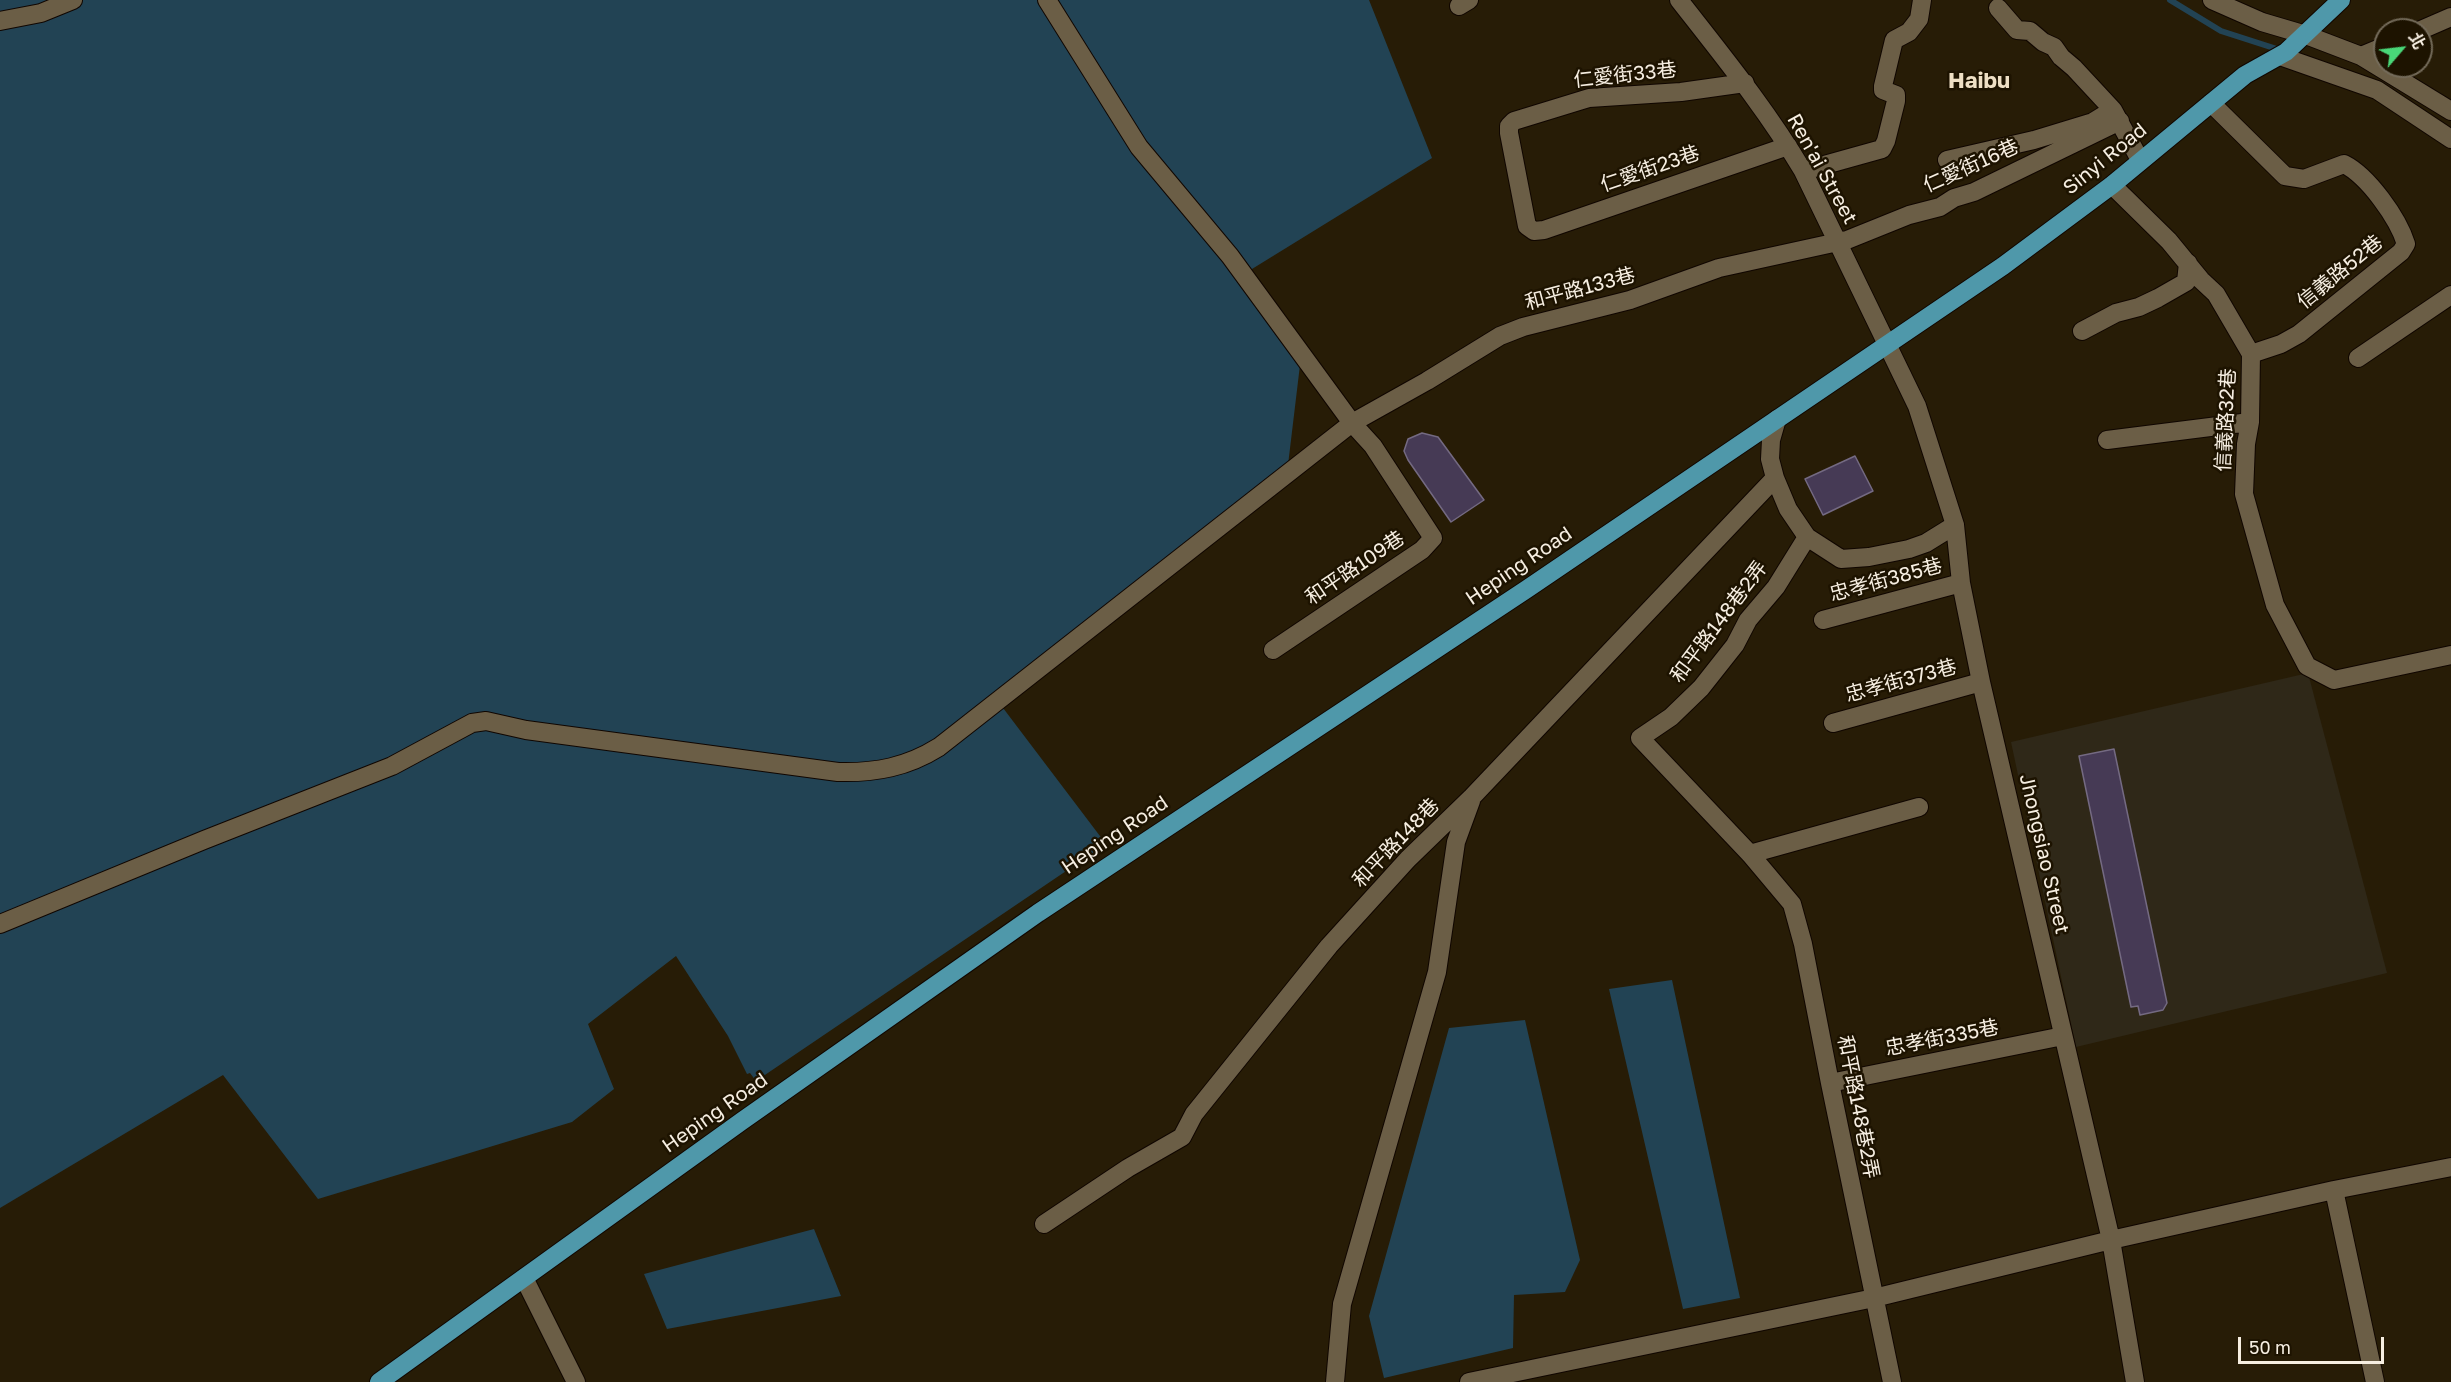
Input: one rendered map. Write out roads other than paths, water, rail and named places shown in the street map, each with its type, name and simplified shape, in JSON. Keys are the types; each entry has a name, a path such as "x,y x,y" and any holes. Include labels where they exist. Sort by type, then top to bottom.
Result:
{"main road":[{"name":"Sinyi Road","path":"1887,343 2003,266 2112,185 2245,75 2293,46 2341,0"},
{"name":"Heping Road","path":"379,1382 1038,914 1527,589 1887,343"}],"street":[{"path":"0,21 41,13 73,0"},
{"path":"1047,0 1139,147 1230,256 1352,423"},
{"name":"Ren'ai Street","path":"1679,0 1745,83 1788,146 1803,171 1887,343"},
{"path":"1803,171 1882,148 1887,141 1896,95 1883,90 1883,86 1894,40 1909,32 1918,19 1922,0"},
{"path":"2212,0 2262,22 2293,46 2378,90 2451,139"},
{"path":"1998,8 2017,30 2030,31 2043,42 2054,47 2061,57 2074,68 2116,116 2140,160"},
{"path":"2433,25 2451,17"},
{"path":"2293,46 2361,56 2451,111"},
{"path":"2361,56 2373,51"},
{"name":"仁愛街33巷","path":"1527,226 1509,133 1509,126 1514,122 1589,98 1681,92 1745,83"},
{"name":"信義路52巷","path":"2211,103 2285,176 2304,179 2344,164 2355,170 2394,218 2406,244 2401,252 2299,334 2281,344 2251,354"},
{"path":"1947,160 2034,140 2116,116"},
{"name":"仁愛街16巷","path":"1837,243 1909,215 1940,207 1954,198 1974,192 2116,116"},
{"name":"仁愛街23巷","path":"1527,226 1534,231 1544,230 1788,146"},
{"name":"信義路32巷","path":"2112,185 2169,241 2226,307 2251,354 2250,422 2246,444 2244,494 2275,604 2307,666 2334,680 2451,655"},
{"name":"和平路133巷","path":"0,924 392,766 472,723 486,721 526,730 838,772 868,773 901,766 939,747 1352,423 1500,336 1522,327 1630,300 1719,268 1837,243"},
{"path":"2082,331 2116,313 2139,307 2186,282 2187,263"},
{"path":"2358,358 2451,296"},
{"name":"Jhongsiao Street","path":"1887,343 1917,406 1954,525 1961,583 1981,682 2111,1240 2135,1382"},
{"path":"1777,419 1771,440 1770,459 1788,509 1807,537 1841,559 1869,557 1909,549 1926,543 1954,525"},
{"path":"2107,440 2250,422"},
{"name":"和平路109巷","path":"1272,650 1422,550 1433,538 1374,446 1352,423"},
{"name":"和平路148巷","path":"1044,1224 1128,1168 1182,1137 1194,1114 1329,946 1408,859 1472,797 1775,478"},
{"name":"和平路148巷2弄","path":"1807,537 1776,587 1748,620 1735,645 1701,688 1671,717 1640,738 1750,854 1792,904 1803,944 1892,1382"},
{"name":"忠孝街385巷","path":"1823,620 1961,583"},
{"name":"忠孝街373巷","path":"1833,723 1981,682"},
{"path":"1335,1382 1342,1304 1437,972 1456,842 1472,797"},
{"path":"1750,854 1919,807"},
{"name":"忠孝街335巷","path":"1830,1083 2063,1036"},
{"path":"1469,1382 1874,1298 2111,1240 2334,1190 2451,1167"},
{"path":"2334,1190 2375,1382"},
{"path":"524,1278 576,1382"}],"water":[{"path":"0,0 1369,0 1432,158 1239,277 1300,365 1288,465 997,700 1106,844 756,1081 750,1073 747,1074 728,1036 676,956 588,1024 614,1089 572,1122 318,1199 223,1075 0,1208"},
{"path":"1672,980 1740,1298 1683,1309 1609,989"},
{"path":"1525,1020 1580,1260 1565,1292 1514,1295 1513,1348 1384,1378 1369,1316 1449,1028"},
{"path":"814,1229 841,1296 667,1329 644,1274"}],"waterway":[{"path":"2170,0 2221,31 2280,50"}],"district":[{"name":"Haibu","path":"1979,81"}]}
